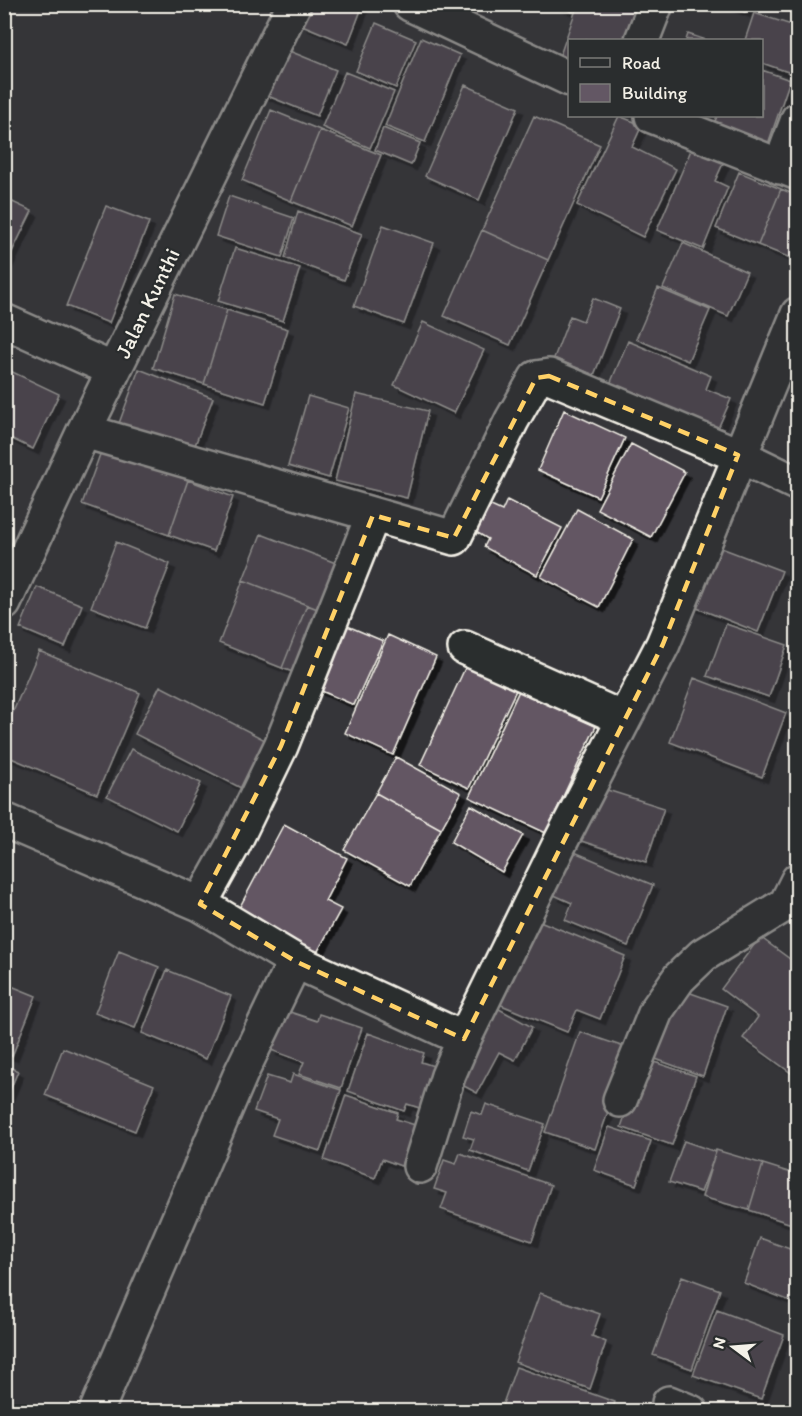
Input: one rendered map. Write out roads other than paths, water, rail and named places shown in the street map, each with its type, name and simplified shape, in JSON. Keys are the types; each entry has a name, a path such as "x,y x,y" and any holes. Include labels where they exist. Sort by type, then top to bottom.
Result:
{"street":[{"name":"Jalan Kunthi","path":"4,603 84,431 294,4"},
{"path":"410,4 468,17 568,78"},
{"path":"642,39 656,4"},
{"path":"655,117 789,170 798,119"},
{"path":"420,1166 448,1076 464,1039 663,644 738,455 798,314"},
{"path":"4,321 114,370"},
{"path":"84,431 453,538 512,420 536,378 549,376 738,455 798,484"},
{"path":"200,904 233,845 282,746 373,514"},
{"path":"465,648 624,719"},
{"path":"4,819 200,904 295,961 464,1039"},
{"path":"620,1100 656,1011 679,978 703,955 794,898"},
{"path":"96,1412 241,1072 295,961"}]}
